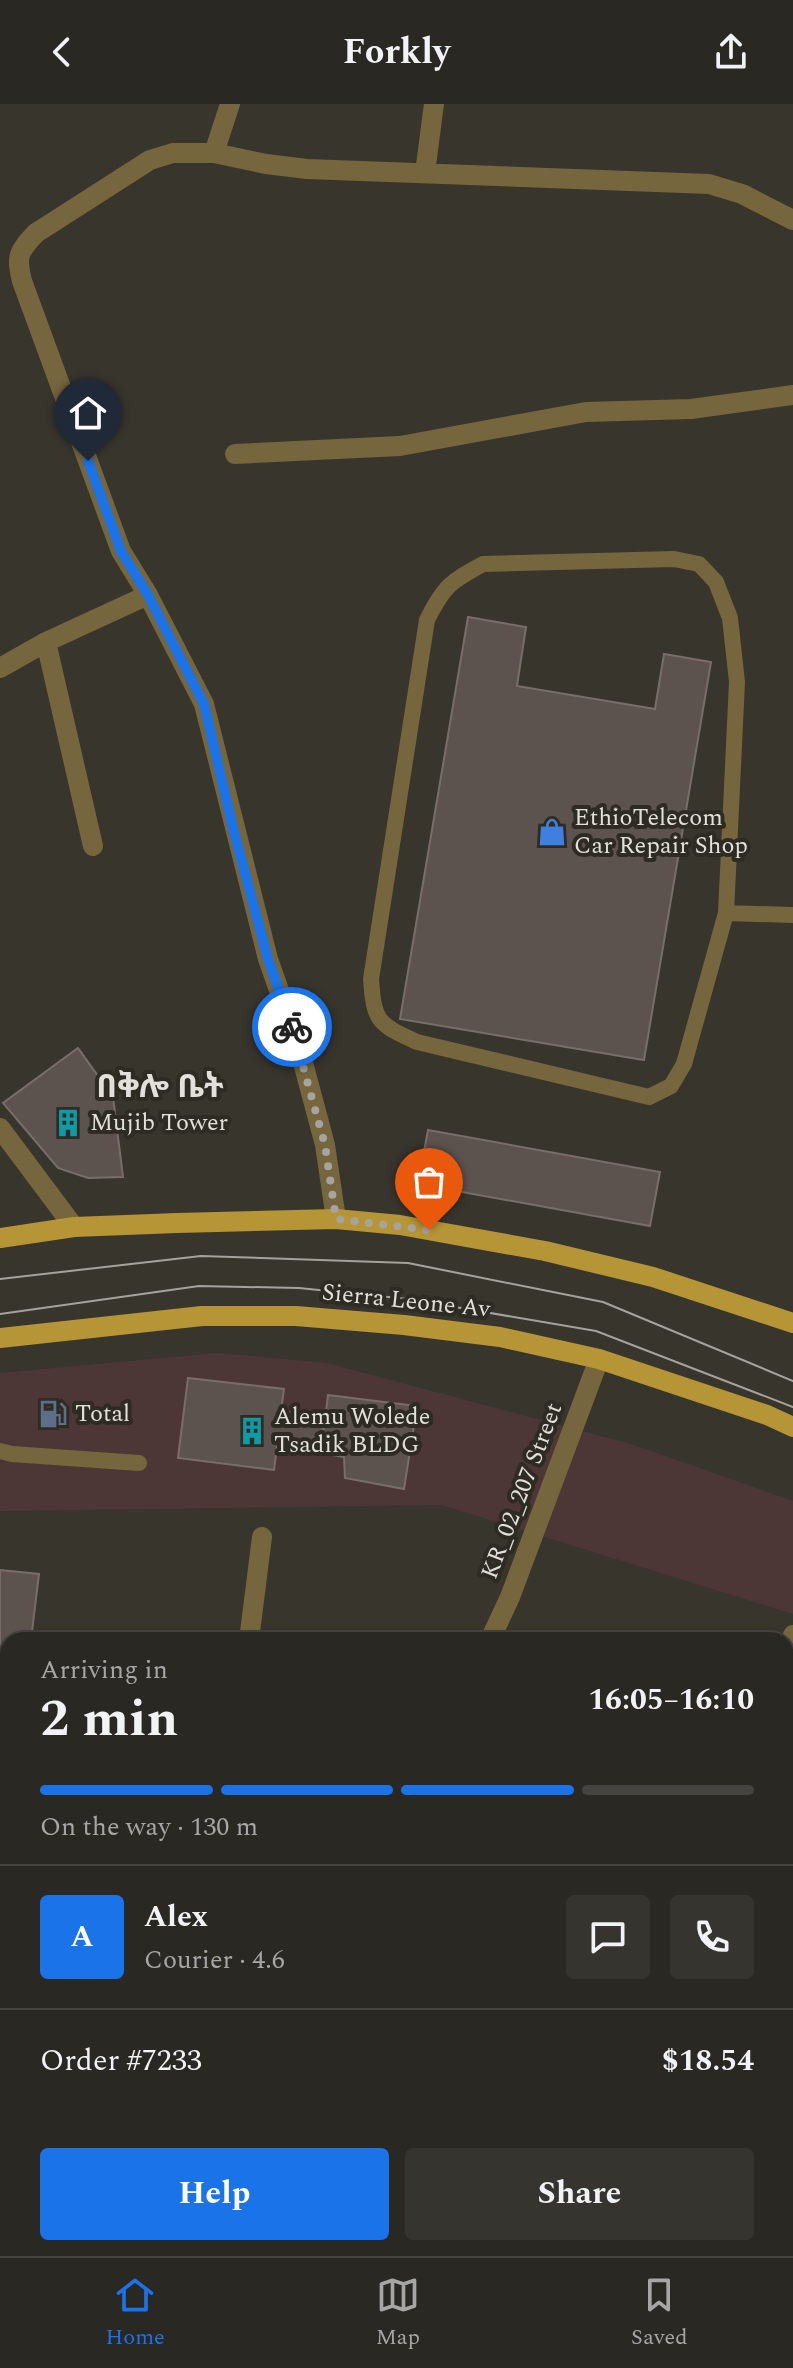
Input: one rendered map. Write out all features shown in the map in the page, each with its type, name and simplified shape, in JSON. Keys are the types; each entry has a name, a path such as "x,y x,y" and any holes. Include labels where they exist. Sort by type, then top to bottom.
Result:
{"main road":[{"path":"0,1238 74,1227 336,1219 400,1225 545,1251 653,1277 793,1323"},
{"name":"Sierra Leone Av","path":"0,1338 202,1316 296,1316 500,1337 599,1359 767,1415 793,1427"}],"street":[{"path":"214,153 230,104"},
{"path":"425,173 434,104"},
{"path":"336,1219 325,1145 298,1044 268,959 204,704 148,595 121,551 22,281 17,262 22,248 36,233 150,160 173,153 214,153 307,169 709,184 742,194 793,220"},
{"path":"235,454 400,446 586,412 691,409 793,395"},
{"path":"0,668 46,642 148,595"},
{"path":"46,642 93,846"},
{"path":"0,1128 74,1227"},
{"name":"KR_02_207 Street","path":"494,1632 510,1597 599,1359"},
{"path":"250,1632 262,1537"}],"lane":[{"path":"674,559 699,564 716,582 730,618 737,682 726,913 684,1064 671,1086 649,1097 417,1042 387,1028 373,1010 371,979 427,620 441,591 483,564 674,559"},
{"path":"726,913 793,915"},
{"path":"0,1451 139,1463"}],"shaded area":[{"path":"217,1353 327,1363 631,1444 793,1501 793,1614 442,1505 0,1511 0,1373"}],"building":[{"path":"468,617 526,627 517,686 655,709 664,654 711,662 644,1060 400,1019"},
{"name":"Mujib Tower","path":"78,1048 113,1097 123,1177 88,1178 58,1168 3,1103"},
{"path":"428,1130 660,1172 650,1226 418,1184"},
{"name":"Alemu Wolede Tsadik BLDG","path":"188,1378 284,1389 281,1411 324,1415 321,1452 277,1447 274,1470 178,1458"},
{"path":"328,1395 417,1406 404,1489 345,1478 344,1457 321,1453"},
{"path":"0,1570 39,1574 32,1632 0,1632"}],"tram line":[{"path":"0,1279 201,1256 408,1263 603,1302 793,1381"},
{"path":"0,1314 199,1286 299,1288 408,1299 596,1331 793,1407"}],"way so far":[{"path":"292,1027 325,1145 336,1219 429,1230"}],"place":[{"name":"EthioTelecom Car Repair Shop","path":"552,832"},
{"name":"Mujib Tower","path":"68,1123"},
{"name":"Total","path":"53,1414"},
{"name":"Alemu Wolede Tsadik BLDG","path":"252,1431"}],"district":[{"name":"በቅሎ ቤት","path":"160,1087"}],"route":[{"path":"88,461 121,551 148,595 204,704 268,959 292,1027"}]}
